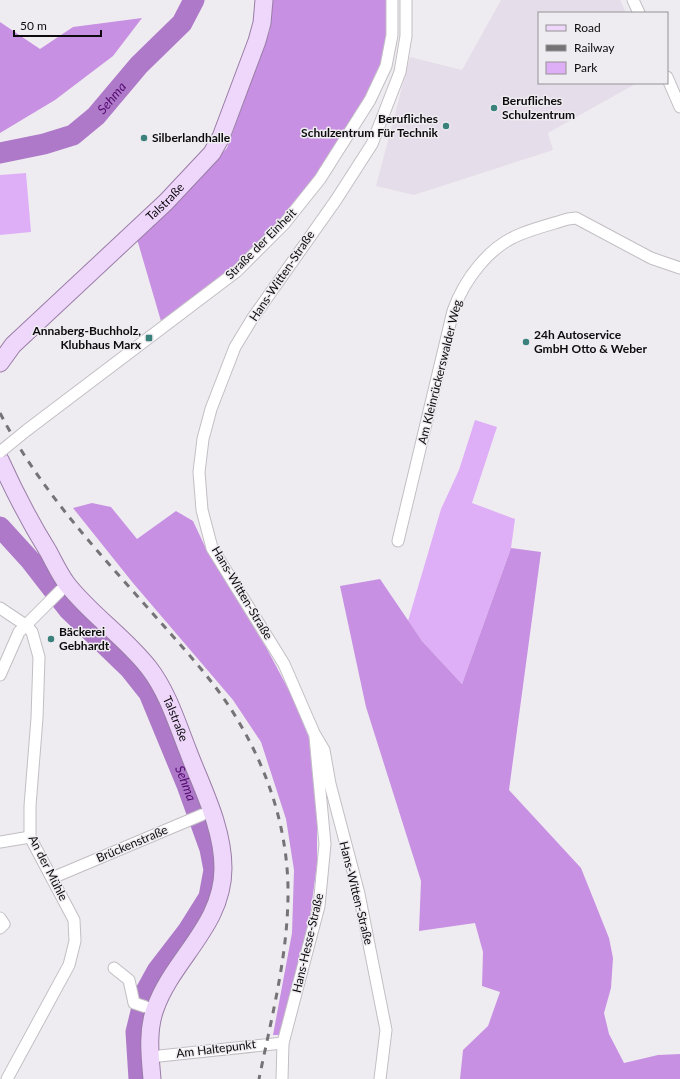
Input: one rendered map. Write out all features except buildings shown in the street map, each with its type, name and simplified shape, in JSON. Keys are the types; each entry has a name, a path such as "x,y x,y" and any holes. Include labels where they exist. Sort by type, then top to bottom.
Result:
{"main road":[{"name":"Talstraße","path":"0,364 13,344 161,207 199,169 212,153 221,137 257,40 262,23 264,0"},
{"name":"Talstraße","path":"0,460 64,586 135,652 150,670 174,716 207,813 222,850 223,869 219,900 206,928 176,968 151,1009 150,1057 152,1079"}],"street":[{"name":"Straße der Einheit","path":"0,452 237,272 284,224 320,179 370,100 386,66 392,35 392,0"},
{"name":"Hans-Witten-Straße","path":"380,1079 386,1030 359,894 330,784 324,750 314,733 284,664 212,548 202,510 199,472 201,453 211,409 235,347 252,319 336,200 372,144 400,72 406,36 406,0"},
{"path":"633,0 639,12"},
{"path":"668,79 680,107"},
{"name":"Am Kleinrückerswalder Weg","path":"398,541 453,310 459,293 473,273 496,249 520,234 568,218 576,218 651,258 680,268"},
{"path":"0,675 19,632 27,626 64,586"},
{"path":"0,608 27,626"},
{"name":"An der Mühle","path":"7,1079 70,965 75,942 74,920 30,836 30,806 37,718 39,657 32,632 27,626"},
{"name":"Hans-Hesse-Straße","path":"282,1079 283,1043 319,906 326,844 314,733"},
{"name":"Brückenstraße","path":"52,878 207,813"},
{"path":"0,842 30,836"},
{"path":"114,968 129,980 134,1003 151,1009"},
{"name":"Am Haltepunkt","path":"150,1057 283,1043"}],"shaded area":[{"path":"272,0 392,0 392,35 370,100 284,224 163,328 137,239 170,209 227,148 270,30"},
{"name":"Berufliches Schulzentrum","path":"501,0 620,0 626,12 538,12 538,84 635,84 548,133 553,150 414,195 376,186 410,57 462,70"},
{"path":"142,18 113,56 55,100 0,133 0,22 40,49 73,27"},
{"path":"92,503 111,507 137,539 176,511 193,521 208,553 267,649 293,698 309,738 317,819 317,865 308,930 279,1035 273,1035 292,933 294,870 286,819 261,742 233,700 133,583 73,508"},
{"path":"511,548 541,552 509,790 581,868 609,938 613,958 611,988 604,1013 609,1034 624,1063 658,1055 680,1054 680,1079 460,1079 463,1050 488,1026 500,992 482,986 483,952 475,923 419,931 421,881 366,707 340,586 380,579 422,641 462,684"}],"green space":[{"path":"26,173 31,232 0,235 0,175"},
{"path":"475,420 497,427 472,503 515,519 511,548 462,684 422,641 408,621 441,509 459,470"}],"waterway":[{"name":"Sehma","path":"0,153 44,144 73,135 96,116 139,65 182,23 194,0"},
{"name":"Sehma","path":"0,527 31,561 69,610 130,669 149,693 187,785 210,849 214,870 209,897 187,932 157,971 146,991 136,1032 139,1079"}],"railway":[{"path":"0,413 16,442 54,498 96,550 194,660 223,697 240,724 261,765 276,808 281,830 285,852 288,898 282,967 259,1079"}],"place":[{"name":"Berufliches Schulzentrum","path":"494,108"},
{"name":"Berufliches Schulzentrum Für Technik","path":"446,126"},
{"name":"Silberlandhalle","path":"144,138"},
{"name":"Annaberg-Buchholz, Klubhaus Marx","path":"149,338"},
{"name":"24h Autoservice GmbH Otto & Weber","path":"526,342"},
{"name":"Bäckerei Gebhardt","path":"51,639"}]}
